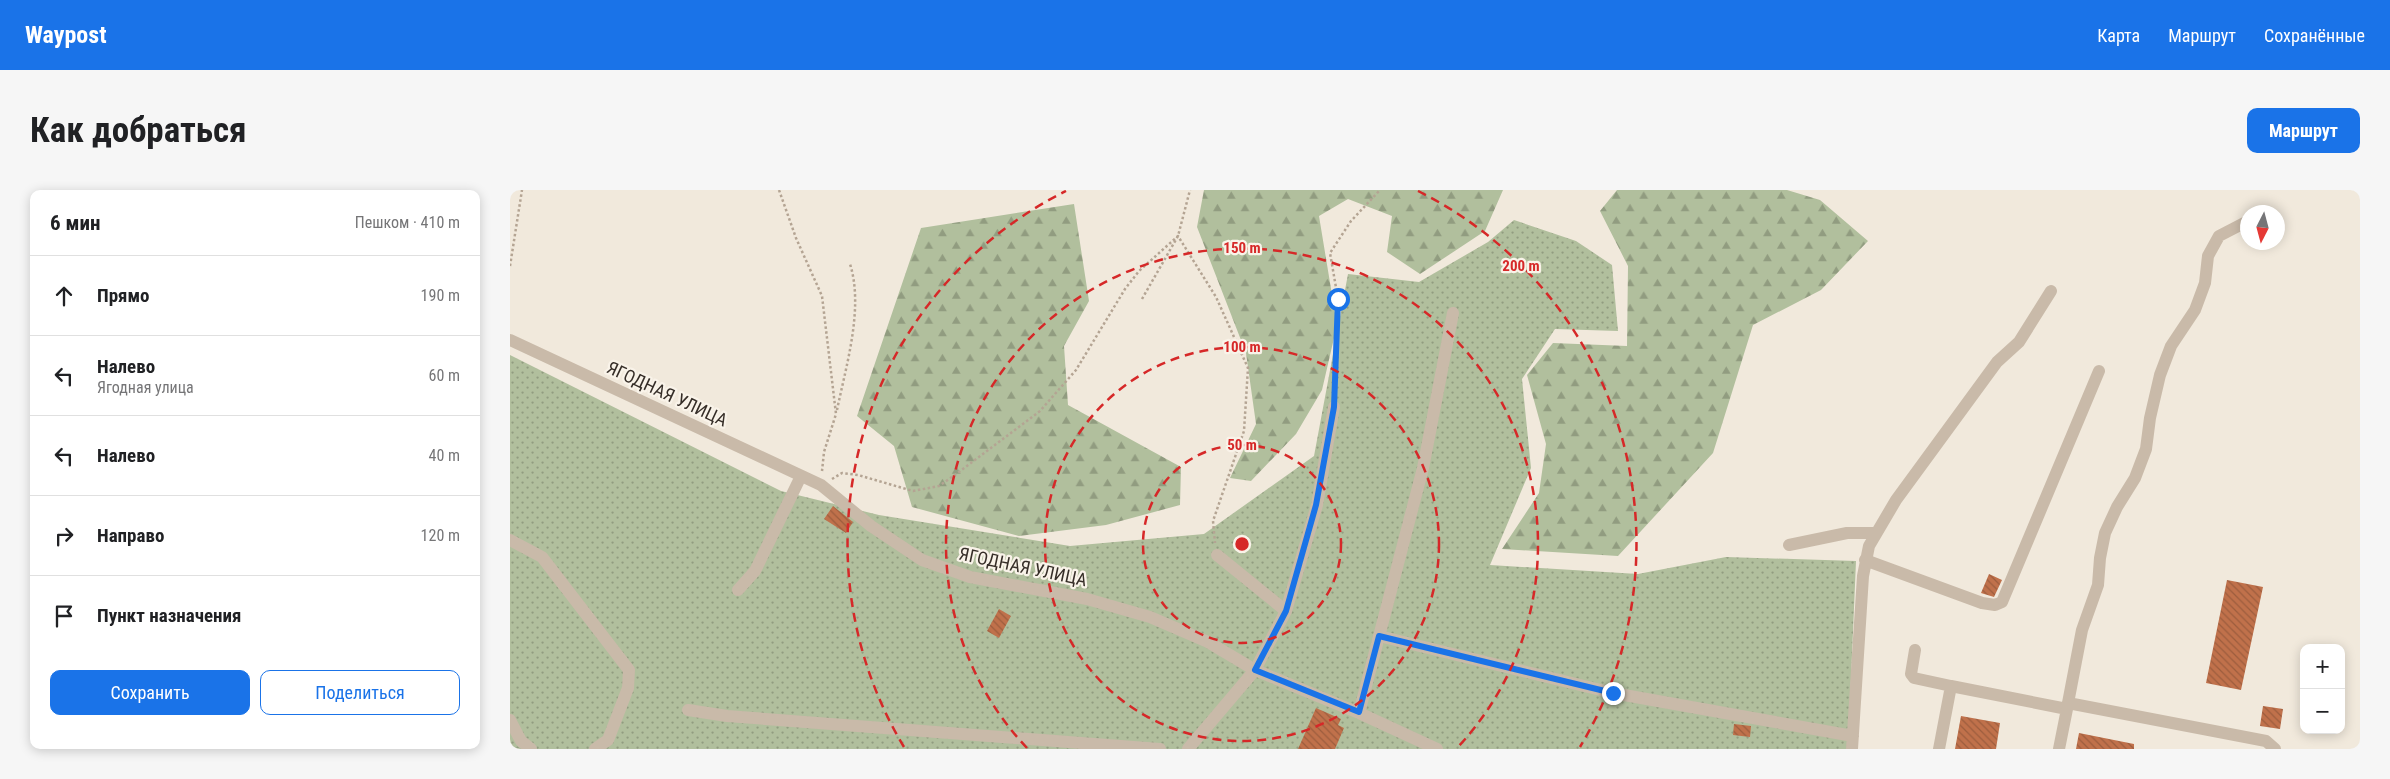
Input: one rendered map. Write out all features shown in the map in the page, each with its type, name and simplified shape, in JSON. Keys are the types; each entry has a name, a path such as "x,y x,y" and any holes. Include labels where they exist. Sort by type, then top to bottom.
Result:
{"street":[{"path":"2059,749 2082,630 2098,585 2100,558 2105,533 2116,507 2135,478 2146,449 2150,418 2160,375 2171,346 2195,310 2205,283 2208,256 2219,236 2240,225"},
{"path":"1379,636 1613,693 1853,743 1865,560 1875,533 1896,500 1997,362 2019,342 2052,291"},
{"path":"1359,712 1423,468 1453,313"},
{"name":"ЯГОДНАЯ УЛИЦА","path":"510,340 821,485 871,526 922,560 970,577 1087,599 1150,617 1208,642 1255,670 1359,712 1437,749"},
{"path":"1865,560 1982,603 1995,605 2002,602 2099,371"},
{"path":"1188,749 1255,670 1286,611 1316,505 1334,407"},
{"path":"738,590 755,571 801,476"},
{"path":"1790,545 1848,533 1875,533"},
{"path":"510,540 542,557 629,670 628,688 608,740 595,749"},
{"path":"1217,555 1286,611"},
{"path":"1915,650 1911,674 1914,678 2266,741 2275,749"},
{"path":"1939,749 1952,686"},
{"path":"688,710 727,716 1160,749"},
{"path":"510,720 521,741 531,749"}],"path":[{"path":"510,266 522,190"},
{"path":"780,190 796,238 822,296 836,414"},
{"path":"1142,299 1178,236 1190,190"},
{"path":"1334,407 1338,299 1330,252 1351,221 1380,190"},
{"path":"821,485 842,473 858,475 914,491 939,486 960,472 1040,411 1076,370 1125,290 1139,271 1178,236"},
{"path":"1178,236 1216,298 1248,368 1244,431 1213,521 1217,555"},
{"path":"821,485 824,452 836,414 856,303 854,276 850,264"}],"green space":[{"path":"1204,190 1503,190 1485,231 1420,274 1387,252 1392,216 1348,199 1319,216 1337,325 1322,390 1296,434 1251,481 1230,478 1256,424 1246,353 1197,227"},
{"path":"1617,190 1787,190 1820,200 1868,241 1821,290 1753,325 1713,453 1618,556 1502,549 1539,493 1546,444 1527,375 1553,343 1627,346 1628,266 1600,211"},
{"path":"1074,204 1089,301 1064,346 1068,405 1181,467 1180,505 1106,525 1019,536 912,507 894,446 857,416 921,228"},
{"path":"1514,220 1576,241 1612,265 1618,331 1555,329 1522,379 1531,468 1490,565 1638,574 1726,557 1856,561 1848,749 513,749 510,744 510,355 781,491 879,515 1070,546 1204,534 1314,456 1348,274 1419,282 1488,242"}],"building":[{"path":"833,506 853,522 846,533 824,519"},
{"path":"1989,574 2002,580 1994,597 1981,593"},
{"path":"2227,580 2263,587 2241,690 2206,683"},
{"path":"999,609 1011,616 999,638 987,631"},
{"path":"2263,706 2283,709 2280,729 2260,726"},
{"path":"1316,708 1341,719 1338,725 1344,728 1335,749 1298,749"},
{"path":"1961,716 2000,723 1996,749 1955,749"},
{"path":"1734,724 1751,726 1750,737 1733,735"},
{"path":"2079,733 2134,744 2134,749 2076,749"}],"route":[{"path":"1338,299 1334,407 1316,505 1286,611 1255,670 1359,712 1379,636 1613,693"}]}
